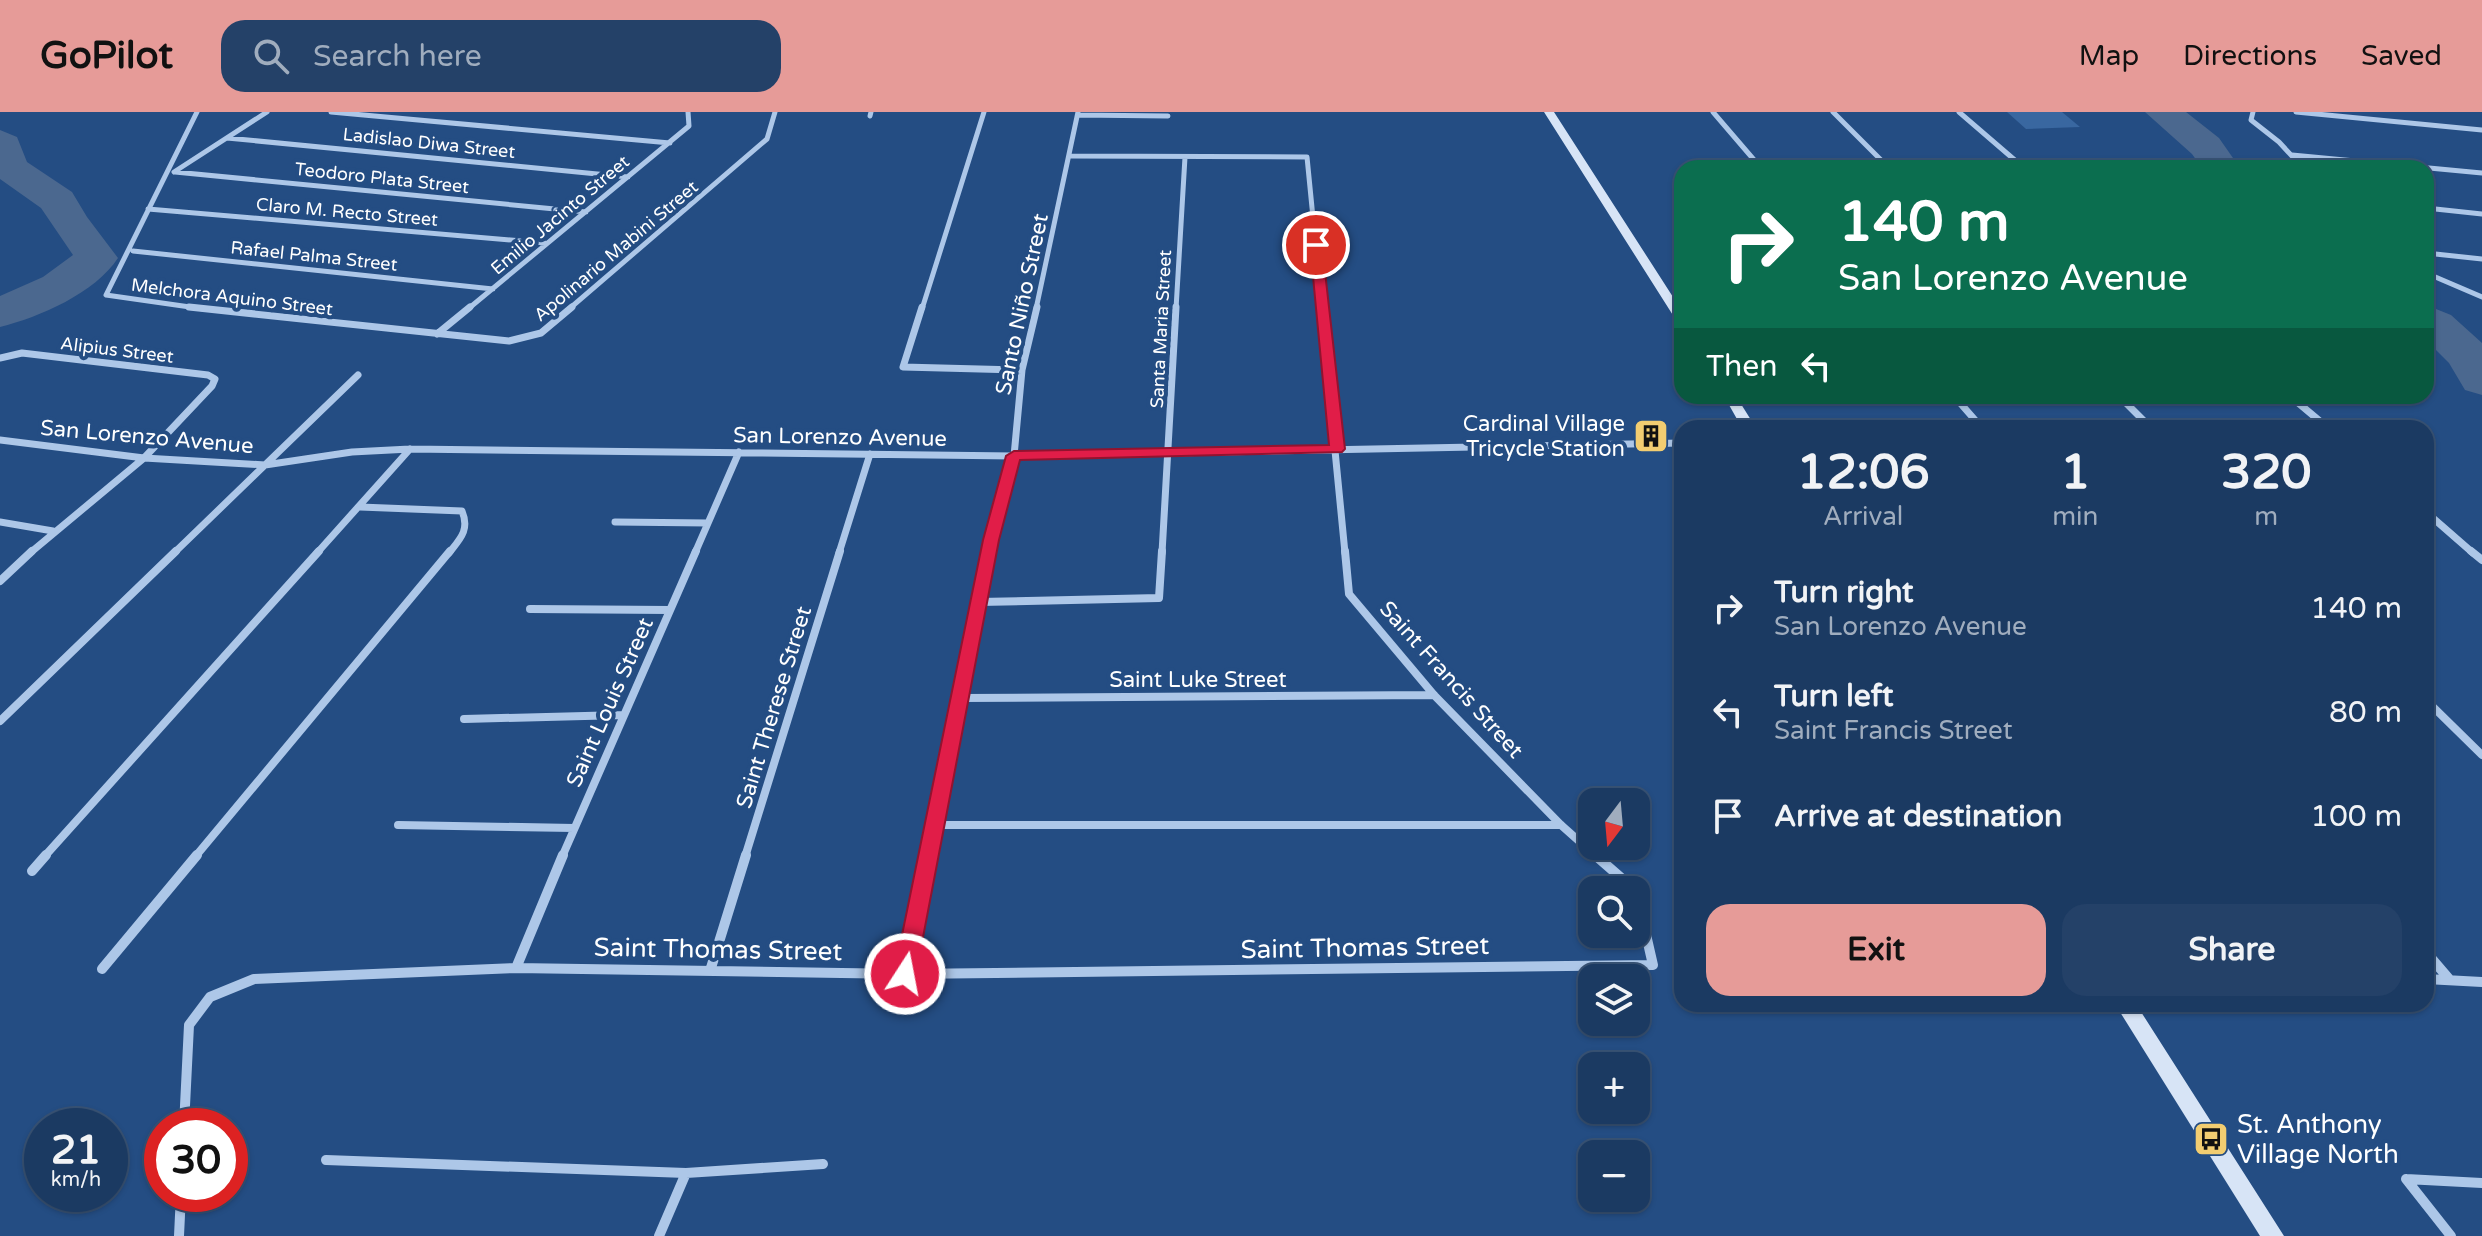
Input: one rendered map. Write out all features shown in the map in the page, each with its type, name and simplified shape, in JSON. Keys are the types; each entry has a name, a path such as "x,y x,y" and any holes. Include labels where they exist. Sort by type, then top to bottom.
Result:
{"main road":[{"path":"1549,112 1674,307"},
{"path":"2130,1012 2273,1236"}],"street":[{"name":"Melchora Aquino Street","path":"197,112 172,155 133,251 106,295 436,334"},
{"path":"163,180 267,112"},
{"path":"331,112 670,143"},
{"path":"682,112 688,112"},
{"name":"Emilio Jacinto Street","path":"436,334 670,143 689,126 688,112"},
{"name":"Apolinario Mabini Street","path":"436,334 509,341 541,333 767,139 775,112"},
{"path":"984,112 903,367 1022,370"},
{"path":"1713,112 1754,160"},
{"path":"1833,112 1881,160"},
{"path":"1959,112 2015,160"},
{"path":"2253,112 2251,120 2296,160"},
{"path":"2296,112 2482,130"},
{"path":"1078,114 1168,116"},
{"name":"Santo Niño Street","path":"905,974 991,540 1014,456 1022,370 1078,114"},
{"name":"Ladislao Diwa Street","path":"227,138 628,177"},
{"path":"2292,155 2345,160"},
{"name":"Saint Francis Street","path":"1071,156 1307,157 1349,594 1434,695 1561,825 1618,876"},
{"name":"Santa Maria Street","path":"979,602 1159,598 1185,157"},
{"path":"2434,168 2482,173"},
{"name":"Teodoro Plata Street","path":"175,172 586,212"},
{"name":"Claro M. Recto Street","path":"148,209 545,243"},
{"path":"2434,209 2482,214"},
{"name":"Rafael Palma Street","path":"133,251 493,289"},
{"path":"2434,254 2482,259"},
{"path":"2434,276 2482,297"},
{"name":"Alipius Street","path":"0,358 22,353 208,375 215,379 212,386 144,458"},
{"path":"0,721 358,375"},
{"path":"1961,404 1975,420"},
{"path":"2127,404 2143,420"},
{"path":"2300,404 2318,420"},
{"name":"San Lorenzo Avenue","path":"0,440 144,458 265,465 352,452 410,449 1014,456 1674,443"},
{"path":"32,871 410,449"},
{"name":"Saint Louis Street","path":"516,968 739,452"},
{"name":"Saint Therese Street","path":"710,971 870,454"},
{"path":"0,581 53,531 144,458"},
{"path":"102,969 465,533 466,520 462,511 360,507"},
{"path":"2434,519 2482,560"},
{"path":"0,522 53,531"},
{"path":"615,522 708,523"},
{"path":"530,609 670,610"},
{"name":"Saint Luke Street","path":"962,698 1434,695"},
{"path":"2434,708 2482,755"},
{"path":"464,719 623,715"},
{"path":"398,825 574,828"},
{"path":"934,825 1561,825"},
{"name":"Saint Francis Street","path":"1649,948 1653,965"},
{"path":"2434,961 2450,980"},
{"name":"Saint Thomas Street","path":"185,1108 189,1025 210,997 254,979 516,968 905,974 1653,965"},
{"path":"2434,979 2482,982"},
{"path":"326,1160 686,1173 823,1164"},
{"path":"659,1236 686,1173"},
{"path":"2451,1236 2406,1179 2482,1183"},
{"path":"179,1236 180,1212"}],"shaded area":[{"path":"2007,112 2062,112 2080,127 2026,129"}],"waterway":[{"path":"2163,112 2206,146 2216,160"},
{"path":"0,141 4,145 9,167 58,201 68,221 97,258 59,286 0,313"},
{"path":"2434,325 2458,345 2482,380"}],"place":[{"name":"Cardinal Village Tricycle Station","path":"1651,436"},
{"name":"St. Anthony Village North","path":"2211,1139"}],"route":[{"path":"905,974 991,540 1014,456 1337,449 1316,245"}]}
